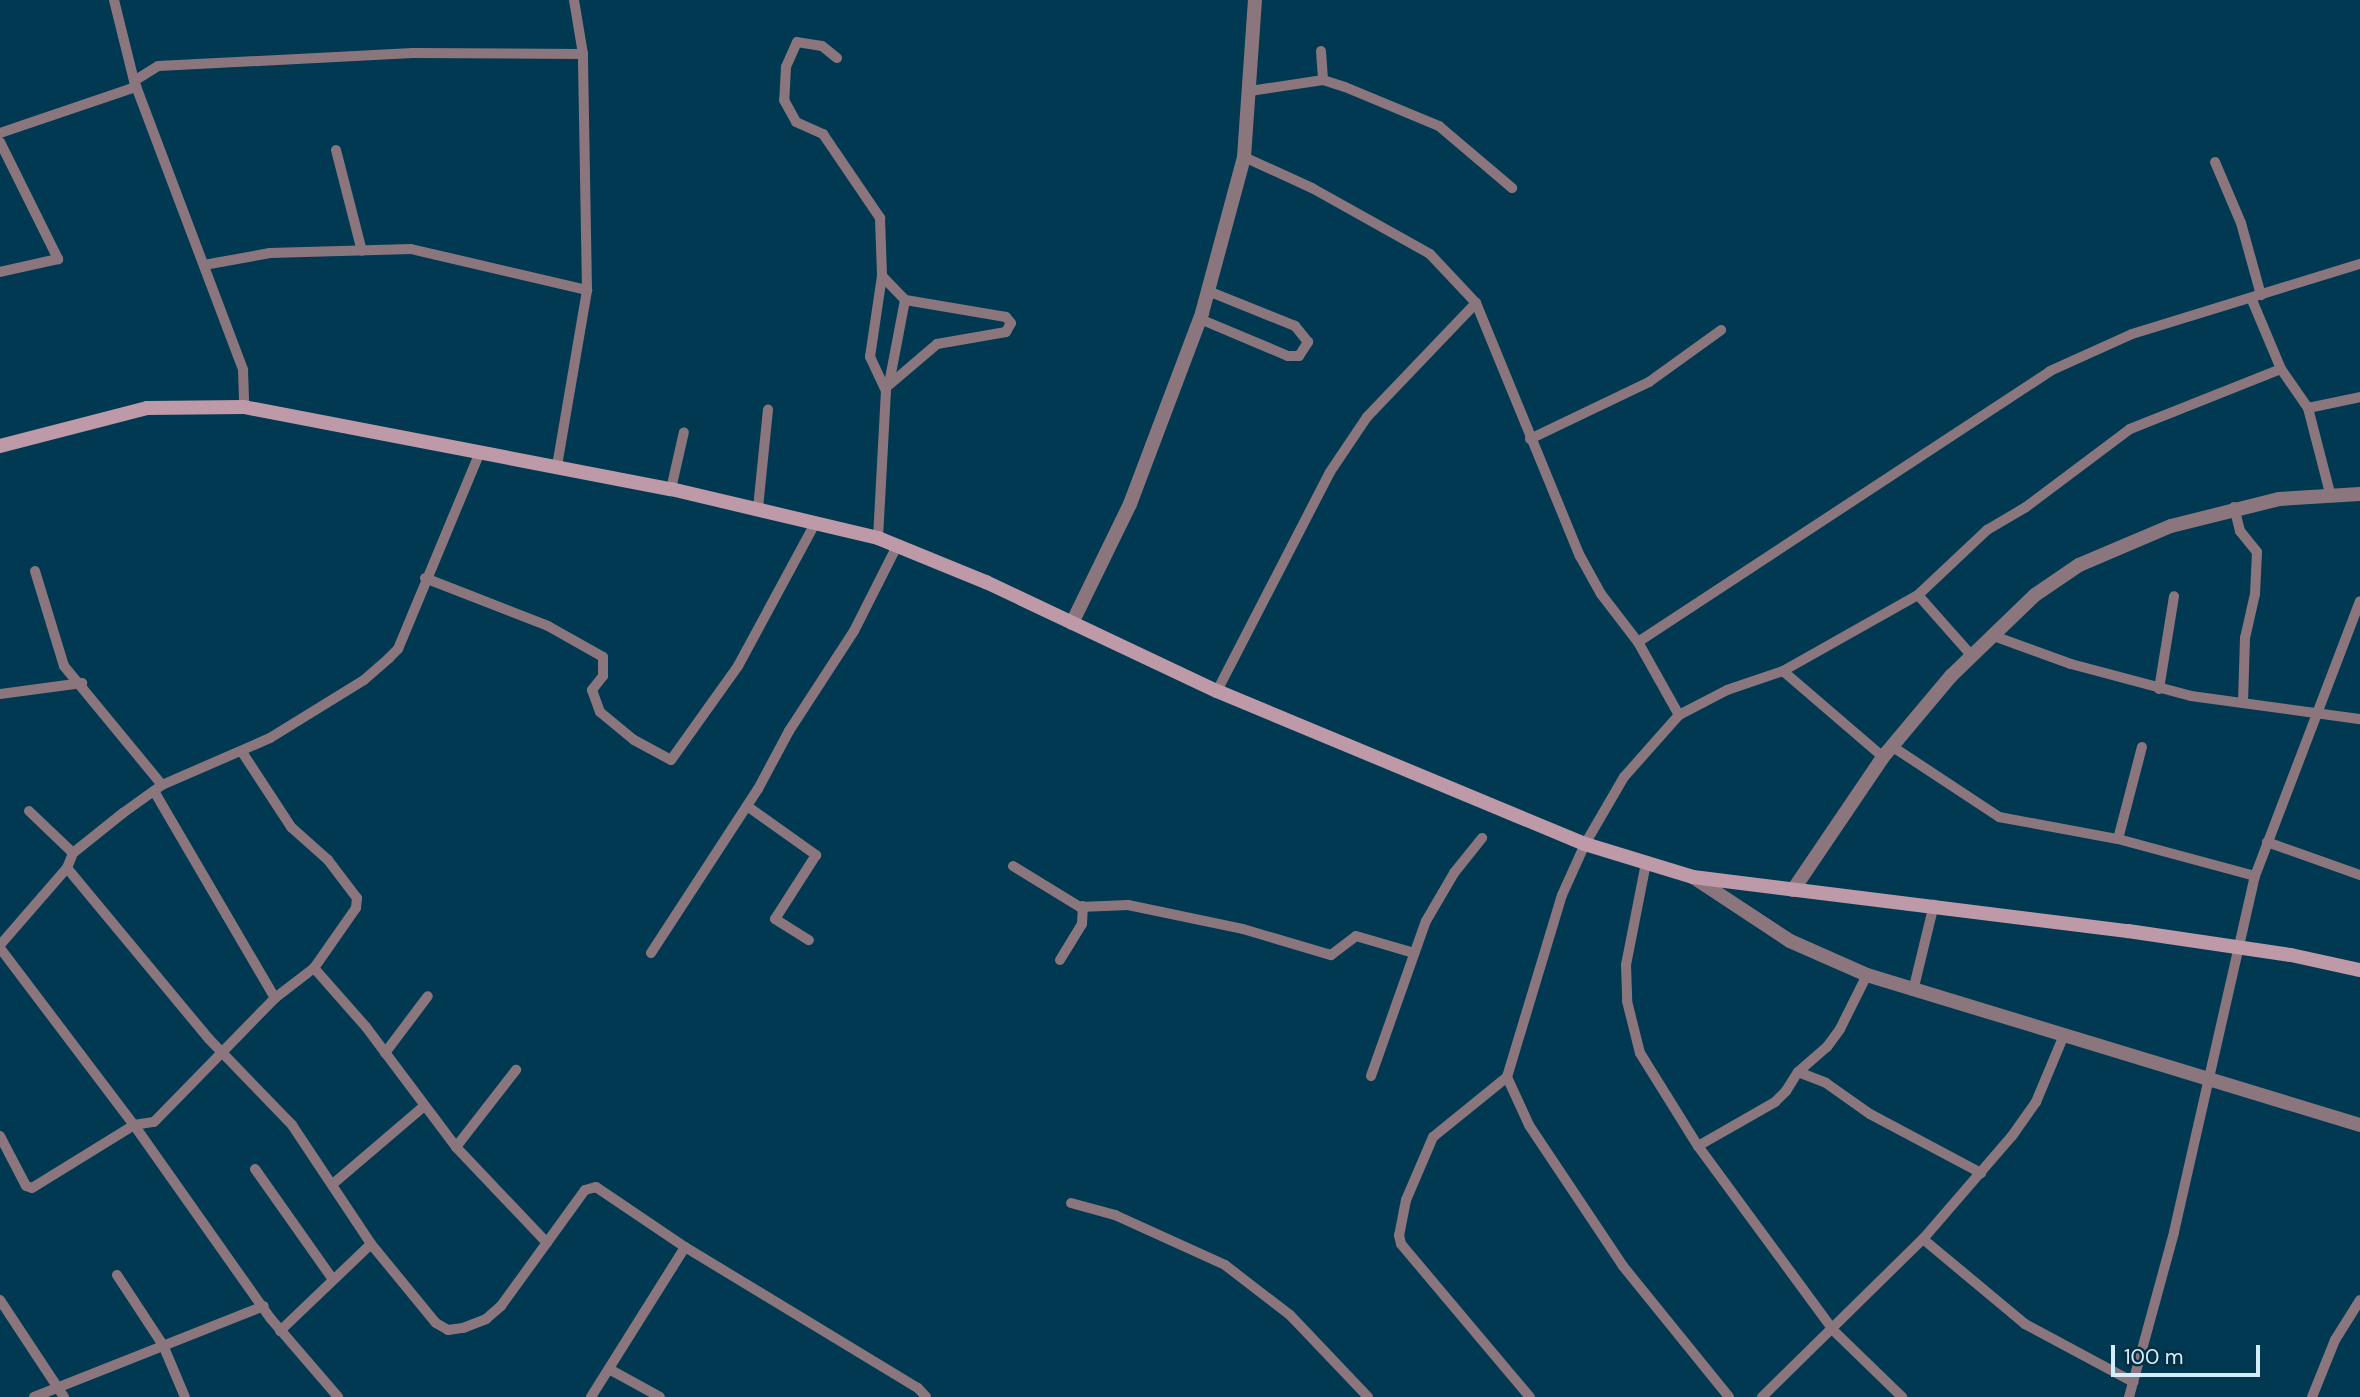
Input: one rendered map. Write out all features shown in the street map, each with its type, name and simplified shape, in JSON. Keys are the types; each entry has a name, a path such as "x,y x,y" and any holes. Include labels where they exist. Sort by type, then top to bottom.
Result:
{"main road":[{"path":"0,446 148,408 244,407 671,489 878,538 1072,623 1217,691 1585,844 1693,877 1934,904 2238,947 2360,970"}],"street":[{"path":"114,0 135,84 243,370 244,407"},
{"path":"558,466 587,290 583,54 574,0"},
{"path":"1072,623 1130,505 1200,319 1244,157 1255,0"},
{"path":"837,58 822,46 797,42 786,67 785,100 796,122 823,134 880,218 882,276 870,357 888,387"},
{"path":"1321,51 1323,79"},
{"path":"0,133 135,84 158,66 413,53 583,54"},
{"path":"1250,91 1323,79 1439,125 1511,188"},
{"path":"0,142 4,161 58,260 0,272"},
{"path":"336,149 362,251"},
{"path":"1244,157 1312,188 1430,254 1476,303 1580,556 1601,594 1638,642 1679,715"},
{"path":"2215,162 2241,223 2257,297 2281,369 2308,408 2330,493"},
{"path":"204,265 270,253 411,249 587,290"},
{"path":"1638,642 1815,528 2015,390 2132,334 2360,264"},
{"path":"882,276 905,300 1006,317 1011,323 1006,332 937,344 888,387"},
{"path":"1200,319 1288,356 1299,356 1308,342 1295,326 1208,291"},
{"path":"878,538 888,387 905,300"},
{"path":"1217,691 1345,450 1375,408 1476,303"},
{"path":"1530,439 1649,382 1721,330"},
{"path":"1530,1397 1401,1244 1399,1235 1406,1200 1433,1137 1507,1077 1562,895 1585,844 1625,777 1679,715 1727,690 1783,671 1918,595 1987,530 2026,507 2111,440 2281,369"},
{"path":"2308,408 2360,397"},
{"path":"758,509 768,410"},
{"path":"671,489 684,432"},
{"path":"338,1397 280,1331 134,1125 0,947 67,868 73,853 158,788 242,752 364,680 398,649 425,578 480,452"},
{"path":"1793,890 1888,752 1971,655 2035,595 2079,565 2171,526 2234,507 2330,493 2360,494"},
{"path":"2234,507 2240,531 2257,552 2245,638 2243,702"},
{"path":"425,578 557,630 603,657 603,677 592,690 600,712 634,740 671,760 738,666 816,522"},
{"path":"651,953 747,806 853,631 897,546"},
{"path":"35,570 54,642 64,666 82,683 158,788 275,998"},
{"path":"1918,595 1971,655"},
{"path":"2160,689 2174,596"},
{"path":"2129,1397 2211,1078 2255,876 2320,713 2360,601"},
{"path":"1991,635 2160,689 2360,719"},
{"path":"1783,671 1888,752 1999,817 2118,839 2255,876"},
{"path":"0,694 82,683"},
{"path":"2118,839 2142,747"},
{"path":"0,1136 26,1186 33,1188 134,1125 153,1122 275,998 314,968 356,908 357,898 328,860 291,827 242,752"},
{"path":"747,806 816,855 775,919 809,940"},
{"path":"29,811 73,853"},
{"path":"1371,1076 1426,921 1454,873 1482,838"},
{"path":"2267,842 2360,875"},
{"path":"1646,863 1626,965 1627,1001 1640,1053 1698,1146 1834,1331 1902,1397"},
{"path":"1013,866 1083,906 1128,905 1243,929 1331,955 1356,936 1415,953"},
{"path":"67,868 222,1053 292,1125 334,1183 372,1244 436,1323 448,1330 486,1319 501,1306 591,1186 685,1247 918,1388 926,1397"},
{"path":"1693,877 1790,941 1867,975 2360,1125"},
{"path":"1913,991 1934,904"},
{"path":"1060,960 1082,924 1083,906"},
{"path":"314,968 385,1053 456,1147 547,1243"},
{"path":"1698,1146 1775,1102 1798,1072 1833,1038 1867,975"},
{"path":"385,1053 428,996"},
{"path":"1762,1397 1834,1331 1923,1239 2025,1121 2064,1035"},
{"path":"456,1147 516,1070"},
{"path":"1798,1072 1826,1083 1870,1114 1981,1173"},
{"path":"1507,1077 1529,1125 1623,1266 1729,1397"},
{"path":"334,1183 424,1106"},
{"path":"255,1169 332,1278"},
{"path":"1071,1203 1115,1215 1225,1265 1290,1315 1368,1397"},
{"path":"1923,1239 2025,1324 2133,1382"},
{"path":"280,1331 332,1278 372,1244"},
{"path":"591,1397 685,1247"},
{"path":"117,1275 163,1345 185,1397"},
{"path":"0,1300 64,1397"},
{"path":"2312,1397 2335,1340 2360,1300"},
{"path":"34,1397 264,1306"},
{"path":"609,1369 660,1397"}]}
